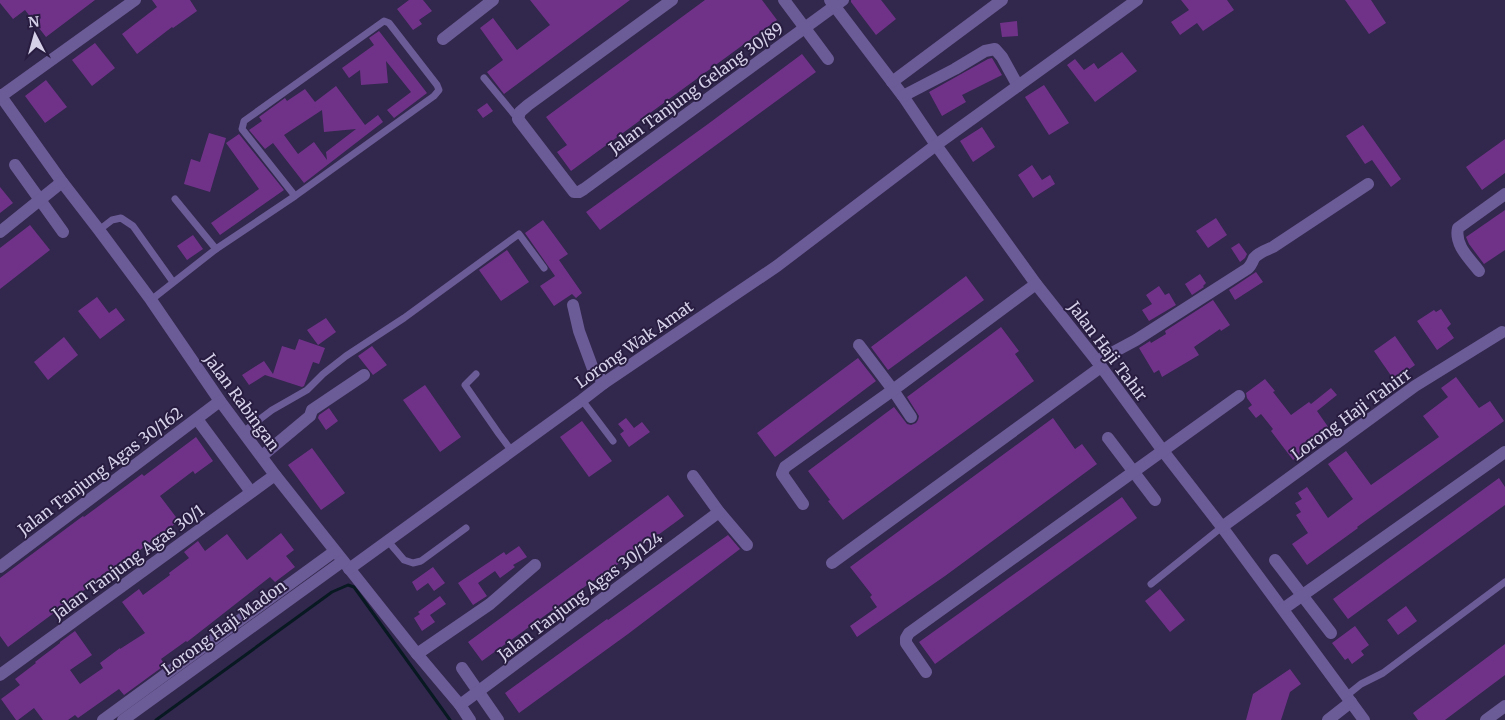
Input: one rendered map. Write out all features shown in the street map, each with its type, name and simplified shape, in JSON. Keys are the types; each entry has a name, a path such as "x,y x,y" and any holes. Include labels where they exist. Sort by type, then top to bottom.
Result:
{"street":[{"path":"0,96 135,0"},
{"path":"443,39 493,0"},
{"path":"518,119 520,112 528,105 672,0"},
{"path":"784,0 828,59"},
{"path":"892,82 1002,0"},
{"name":"Lorong Wak Amat","path":"342,560 387,540 604,383 776,266 936,145 1137,0"},
{"name":"Jalan Tanjung Gelang 30/89","path":"518,119 574,192 579,192 805,29 836,2"},
{"name":"Jalan Haji Tahir","path":"836,2 1036,284 1099,364 1364,720"},
{"path":"903,96 985,51 995,49 1002,57 1018,86"},
{"name":"Jalan Rabingan","path":"0,96 150,300 220,401 275,475 417,654 460,705 470,720"},
{"path":"15,165 63,232"},
{"path":"0,232 62,182"},
{"path":"832,562 1099,364 1247,269 1260,253 1273,247 1368,184"},
{"path":"1479,271 1459,244 1458,228 1505,194"},
{"path":"803,504 782,474 785,467 1036,284"},
{"path":"573,305 579,331 593,369 604,383"},
{"name":"Lorong Haji Tahirr","path":"1222,528 1416,386 1502,332"},
{"path":"859,345 911,417"},
{"path":"262,456 310,416 312,410 364,375"},
{"path":"926,672 906,643 909,633 1239,396"},
{"name":"Jalan Tanjung Agas 30/162","path":"0,568 220,401"},
{"path":"197,419 251,492"},
{"path":"1108,438 1155,500"},
{"path":"1283,609 1505,452"},
{"name":"Jalan Tanjung Agas 30/1","path":"0,675 275,475"},
{"path":"692,476 747,545"},
{"name":"Jalan Tanjung Agas 30/124","path":"460,705 719,512"},
{"path":"102,720 342,560"},
{"name":"Lorong Haji Madon","path":"123,720 342,560"},
{"path":"1275,560 1331,633"},
{"path":"417,654 490,604 535,565"},
{"path":"462,668 498,720"},
{"path":"1328,720 1349,699"},
{"path":"1486,720 1505,706"}],"lane":[{"path":"150,300 216,249 295,196 434,96 439,90 437,85 389,23 384,21 244,121 242,129 295,196"},
{"path":"484,78 518,119"},
{"path":"175,199 216,249"},
{"path":"99,230 112,220 121,218 133,226 174,282"},
{"path":"243,432 272,410 307,390 323,374 346,356 404,318 519,234 544,268"},
{"path":"476,374 465,385 512,450"},
{"path":"582,400 613,441"},
{"path":"387,540 404,560 413,563 421,561 466,528"},
{"path":"1150,584 1222,528"},
{"path":"1349,699 1361,684 1383,673 1505,582"}],"building":[{"path":"0,0 95,0 46,37 25,10 13,19 0,3"},
{"path":"152,0 190,0 197,11 172,27 137,54 122,34 157,7"},
{"path":"409,0 423,0 432,11 419,20 422,24 413,30 397,9"},
{"path":"530,0 630,0 504,94 487,72 503,60 480,28 493,18 517,50 550,25"},
{"path":"705,0 762,0 777,20 571,171 557,152 567,145 546,117"},
{"path":"851,0 881,0 896,19 876,35"},
{"path":"1181,0 1227,0 1234,10 1203,31 1197,23 1180,35 1171,22 1189,10"},
{"path":"1345,0 1371,0 1386,23 1369,34"},
{"path":"1017,21 1018,36 1002,37 1000,23"},
{"path":"379,31 427,93 394,118 387,110 411,92 386,61 388,83 361,85 360,70 349,78 342,68 374,45 369,38"},
{"path":"95,43 115,68 92,86 72,60"},
{"path":"1122,52 1137,71 1095,102 1067,65 1075,59 1084,70 1094,63 1098,69"},
{"path":"802,54 816,72 600,230 586,212"},
{"path":"992,58 1002,75 962,95 966,102 942,116 929,92"},
{"path":"46,80 67,107 45,123 25,96"},
{"path":"1044,85 1069,123 1049,135 1025,97"},
{"path":"336,86 365,125 378,115 383,122 304,183 273,143 265,149 249,130 262,121 259,117 285,98 287,101 305,89 315,102","holes":["322,110 324,132 356,129 326,152 327,160 314,142 298,154 284,135"]},
{"path":"487,103 493,111 483,118 477,110"},
{"path":"1363,125 1401,179 1391,187 1372,160 1365,164 1346,136"},
{"path":"982,127 995,147 973,162 960,141"},
{"path":"209,133 226,138 210,192 184,184 191,159 200,162"},
{"path":"239,134 284,190 220,235 211,223 259,189 226,143"},
{"path":"1505,139 1505,173 1482,190 1466,167"},
{"path":"1032,165 1042,180 1050,175 1055,184 1033,198 1018,175"},
{"path":"0,187 13,203 0,213"},
{"path":"1505,210 1505,250 1484,264 1466,237"},
{"path":"1216,218 1227,235 1208,248 1196,231"},
{"path":"543,220 568,254 559,260 582,293 576,298 572,294 554,306 540,286 555,276 525,233"},
{"path":"30,225 50,250 0,289 0,248"},
{"path":"193,235 203,249 187,260 177,246"},
{"path":"1239,243 1247,254 1240,262 1231,248"},
{"path":"507,250 529,282 501,301 479,270"},
{"path":"1256,272 1263,282 1235,300 1229,290"},
{"path":"1200,274 1206,283 1204,287 1192,295 1185,284"},
{"path":"966,276 984,300 888,370 871,347"},
{"path":"1159,286 1165,295 1169,293 1176,305 1149,321 1142,310 1152,304 1146,295"},
{"path":"97,297 109,313 116,308 125,320 100,339 78,311"},
{"path":"1213,300 1230,325 1221,331 1220,329 1194,347 1199,355 1162,377 1159,370 1154,373 1139,348 1166,334 1165,331"},
{"path":"1441,309 1451,324 1447,328 1454,338 1437,350 1417,321 1434,310 1436,312"},
{"path":"326,318 336,332 318,345 307,330"},
{"path":"1001,327 1019,351 1015,354 1034,381 843,520 808,471 894,407 907,424 916,423 919,416 907,397"},
{"path":"1395,336 1415,365 1394,380 1374,351"},
{"path":"64,337 78,355 48,380 34,362"},
{"path":"299,339 325,348 319,364 313,362 304,386 302,387 265,375 249,385 242,375 264,361 273,374 282,346 295,350"},
{"path":"372,346 387,365 373,375 358,356"},
{"path":"858,358 876,381 775,457 757,433"},
{"path":"1456,377 1479,408 1490,401 1504,421 1307,565 1292,544 1308,533 1296,515 1301,512 1295,503 1302,499 1298,493 1307,487 1328,518 1353,499 1328,464 1346,451 1371,485 1439,437 1423,416 1448,397 1441,388"},
{"path":"1265,379 1291,415 1309,402 1311,404 1331,388 1337,395 1317,411 1331,431 1293,460 1261,414 1256,418 1248,408 1252,405 1246,393"},
{"path":"425,385 461,437 440,452 403,400"},
{"path":"329,408 338,421 326,430 318,418 319,415"},
{"path":"626,418 634,428 642,422 650,432 629,447 620,434 624,431 618,424"},
{"path":"1053,418 1075,449 1082,444 1097,464 945,576 857,637 850,626 877,607 870,597 872,595 850,567"},
{"path":"582,421 612,461 589,477 560,437"},
{"path":"196,437 213,461 195,474 193,471 160,496 179,521 8,647 0,636 0,578 83,516 142,474 144,476"},
{"path":"312,448 345,493 321,510 288,465"},
{"path":"1499,478 1505,487 1505,505 1348,619 1333,599"},
{"path":"668,495 684,516 482,661 468,642"},
{"path":"1122,497 1137,518 935,664 919,642"},
{"path":"281,533 294,550 286,556 295,567 275,582 270,577 187,642 161,659 165,665 124,695 119,689 78,718 75,715 68,720 43,720 34,708 16,720 1,699 20,685 15,679 75,631 92,655 70,670 80,684 103,668 100,663 145,633 122,602 139,589 143,595 170,575 169,573 189,558 184,552 198,541 205,551 227,534 247,560"},
{"path":"728,535 740,549 628,634 519,713 505,693"},
{"path":"519,546 527,557 513,565 515,567 500,578 495,571 478,583 487,596 473,605 458,583 504,552 506,555"},
{"path":"433,567 445,583 434,591 428,583 417,591 412,582"},
{"path":"1160,589 1185,620 1170,632 1145,601"},
{"path":"440,596 446,604 430,615 435,622 422,631 414,618 420,614 418,612"},
{"path":"1406,606 1417,621 1398,635 1387,620"},
{"path":"1355,626 1369,645 1361,651 1364,655 1352,664 1348,658 1345,660 1332,643"},
{"path":"1505,644 1505,675 1445,720 1418,720 1413,713"},
{"path":"1290,669 1301,684 1290,692 1281,720 1246,720 1253,694"}],"waterway":[{"path":"156,720 332,592 348,585 354,587 450,720"}]}
